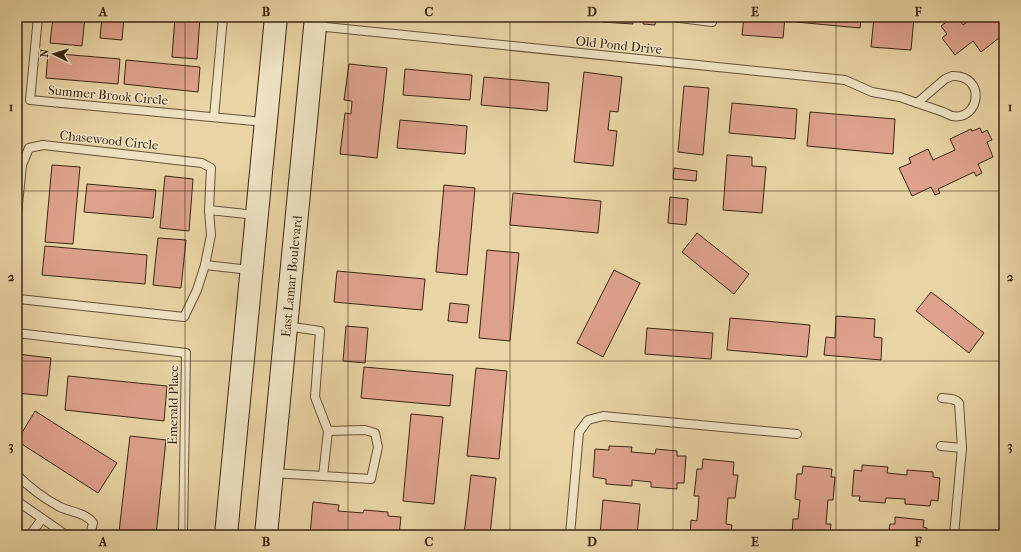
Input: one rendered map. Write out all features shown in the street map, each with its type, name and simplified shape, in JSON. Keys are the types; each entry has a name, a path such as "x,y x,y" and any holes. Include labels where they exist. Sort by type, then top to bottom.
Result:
{"main road":[{"path":"226,535 276,17"},
{"name":"East Lamar Boulevard","path":"266,535 315,22"}],"lane":[{"name":"Summer Brook Circle","path":"38,17 30,100 266,122"},
{"path":"214,117 223,17"},
{"path":"672,17 712,22 713,17"},
{"name":"Old Pond Drive","path":"315,22 844,80 872,92 900,97 952,116 960,116 968,113 976,100 976,92 973,84 968,79 960,76 952,76 945,79 917,103"},
{"name":"Chasewood Circle","path":"17,214 22,165 29,148 43,145 202,163 211,168 209,210 211,235 205,265 197,290 184,317 19,299 17,294"},
{"path":"209,210 258,215"},
{"path":"205,265 252,271"},
{"path":"286,326 320,331 316,397 328,431 323,476"},
{"name":"Emerald Place","path":"17,333 186,353 183,533"},
{"path":"942,398 954,399 959,403 962,448 954,535"},
{"path":"570,535 579,432 588,420 603,416 797,434"},
{"path":"272,473 371,479 378,447 375,433 365,430 328,431"},
{"path":"941,446 962,448"},
{"path":"17,474 40,494 60,507 90,518 93,523 90,535"},
{"path":"17,502 66,535"},
{"path":"30,535 42,519"}],"building":[{"path":"53,17 85,17 82,46 50,43"},
{"path":"102,17 124,17 122,40 100,38"},
{"path":"175,17 200,17 197,59 172,57"},
{"path":"602,17 633,17 633,24 602,22"},
{"path":"644,17 656,17 655,25 643,24"},
{"path":"744,17 785,17 783,38 742,35"},
{"path":"797,17 861,17 860,28 796,22"},
{"path":"874,17 914,17 911,50 871,47"},
{"path":"953,17 958,17 963,25 974,17 1002,17 1004,20 1004,34 981,52 973,41 955,55 942,38 947,34 941,26"},
{"path":"48,53 120,59 118,84 46,78"},
{"path":"126,60 200,67 198,92 124,84"},
{"path":"349,64 387,68 377,158 340,154 345,113 351,114 352,101 344,100"},
{"path":"405,69 472,75 470,100 403,95"},
{"path":"584,72 622,77 618,112 610,111 608,130 617,131 613,166 574,162"},
{"path":"484,77 549,83 547,111 481,105"},
{"path":"684,86 709,88 703,155 678,152"},
{"path":"732,103 797,109 795,139 729,133"},
{"path":"810,112 895,119 893,154 807,146"},
{"path":"400,120 467,126 465,154 397,148"},
{"path":"980,128 982,133 987,130 992,140 987,142 993,157 978,164 982,173 976,176 974,172 938,189 940,193 935,195 931,187 912,196 899,168 911,163 909,158 928,149 933,160 955,150 950,139 971,129 972,131"},
{"path":"727,155 752,157 752,166 766,167 762,213 723,210"},
{"path":"52,165 80,167 73,244 45,242"},
{"path":"674,168 697,171 696,181 673,179"},
{"path":"165,176 193,179 189,231 160,228"},
{"path":"87,184 156,190 153,218 84,212"},
{"path":"444,185 475,188 467,275 436,272"},
{"path":"513,193 601,201 598,233 510,225"},
{"path":"670,197 688,199 686,225 668,223"},
{"path":"697,233 749,274 734,294 682,252"},
{"path":"158,238 186,240 181,288 153,285"},
{"path":"45,246 147,255 145,284 42,275"},
{"path":"487,250 519,253 510,341 479,338"},
{"path":"614,270 640,283 603,357 577,343"},
{"path":"337,271 425,279 422,310 334,302"},
{"path":"931,292 984,333 969,353 916,311"},
{"path":"450,303 469,305 467,323 448,321"},
{"path":"836,316 875,319 874,337 882,338 881,360 824,355 826,337 835,338"},
{"path":"730,318 810,325 807,357 727,350"},
{"path":"346,326 368,328 365,363 343,361"},
{"path":"647,328 713,333 711,359 645,354"},
{"path":"17,354 51,358 47,396 17,393"},
{"path":"364,367 453,375 450,406 361,398"},
{"path":"476,368 507,371 499,459 467,456"},
{"path":"68,376 167,386 164,421 65,410"},
{"path":"35,411 117,463 98,493 17,441"},
{"path":"411,414 443,417 434,504 403,501"},
{"path":"130,436 166,440 156,535 119,532"},
{"path":"609,446 632,447 631,452 655,454 656,449 677,451 677,456 686,456 684,483 677,483 677,489 651,487 651,482 632,480 632,486 606,484 606,479 593,477 595,449 609,450"},
{"path":"703,459 734,462 733,475 738,475 735,498 728,498 726,524 732,525 731,535 690,535 691,520 697,521 699,496 694,496 697,469 702,469"},
{"path":"862,465 888,467 887,473 907,475 907,470 933,472 933,477 940,478 938,501 931,500 930,506 905,504 905,499 886,498 885,503 859,501 860,496 852,496 854,470 862,471"},
{"path":"803,466 832,469 831,477 835,477 833,500 828,500 826,524 831,524 830,535 792,535 793,519 798,519 800,500 795,499 797,474 802,474"},
{"path":"471,475 496,478 490,535 464,535"},
{"path":"603,500 640,504 637,535 600,535"},
{"path":"313,502 339,505 338,511 363,513 364,510 388,512 388,516 401,517 399,535 310,535"},
{"path":"895,517 924,520 923,527 927,528 927,535 888,535 890,524 895,524"}]}
